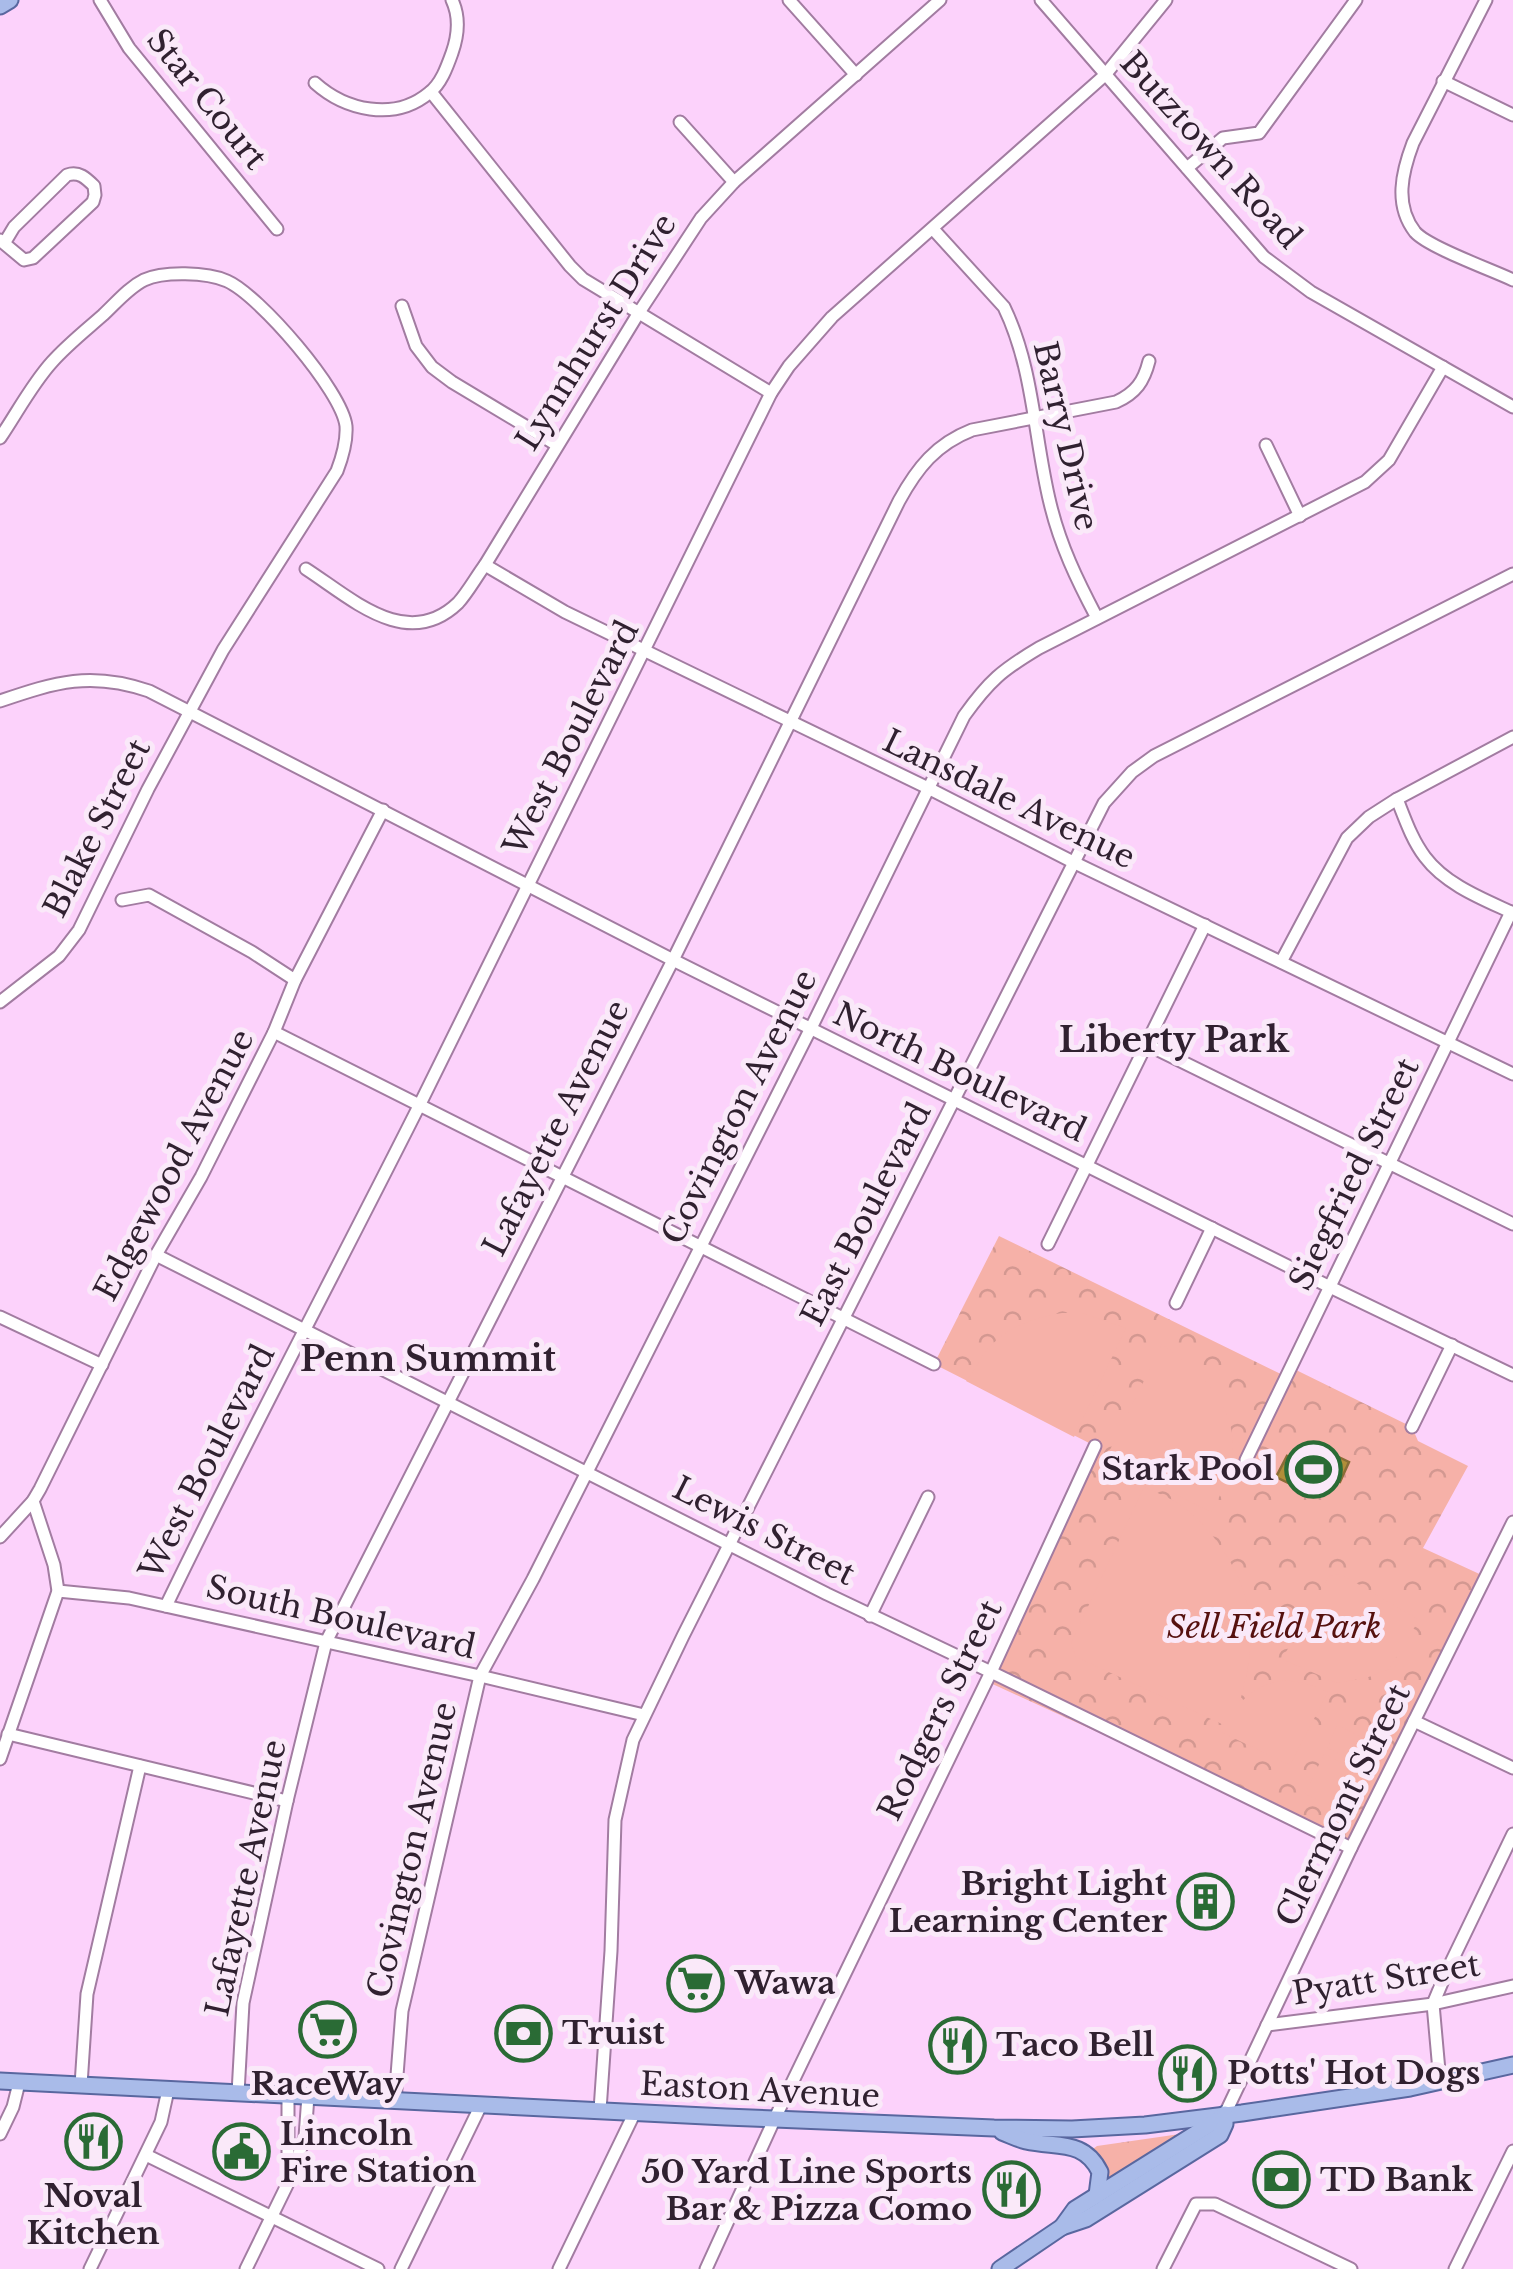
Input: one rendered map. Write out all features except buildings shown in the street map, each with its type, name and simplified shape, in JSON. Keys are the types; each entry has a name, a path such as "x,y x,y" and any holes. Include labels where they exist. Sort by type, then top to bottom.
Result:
{"main road":[{"path":"0,6 10,0"},
{"name":"Easton Avenue","path":"0,2081 994,2128 1101,2128 1440,2082 1513,2065"},
{"path":"1000,2269 1062,2226 1075,2209 1225,2114"},
{"path":"1062,2226 1086,2219 1220,2135 1226,2124 1225,2114"},
{"path":"994,2128 1023,2140 1079,2148 1090,2156 1100,2172 1097,2194"}],"street":[{"name":"Star Court","path":"100,0 129,48 277,229"},
{"path":"315,83 344,103 367,109 404,106 432,92 448,66 456,39 456,8 452,0"},
{"path":"789,0 856,74"},
{"name":"Lynnhurst Drive","path":"306,568 384,618 418,624 442,615 460,601 686,238 715,201 940,0"},
{"name":"Butztown Road","path":"1041,0 1264,257 1311,292 1513,408"},
{"name":"West Boulevard","path":"166,1606 420,1105 771,393 832,317 1105,75 1166,0"},
{"path":"1187,168 1224,138 1259,133 1356,0"},
{"path":"1486,0 1442,81 1405,164 1400,191 1417,234 1513,280"},
{"path":"1442,81 1513,116"},
{"path":"432,92 570,266 595,288 771,393"},
{"path":"680,122 734,182"},
{"path":"81,174 94,186 93,202 33,258 24,260 2,241 67,175 81,174"},
{"name":"Barry Drive","path":"933,229 1004,308 1019,344 1059,536 1097,618"},
{"name":"Blake Street","path":"0,438 51,363 125,294 143,281 164,276 213,276 238,286 255,299 332,393 346,425 337,471 222,650 79,930 60,956 0,1002"},
{"path":"402,306 416,346 432,367 556,445"},
{"name":"Lafayette Avenue","path":"238,2092 243,2003 326,1642 673,960 899,501 922,463 943,444 972,430 1125,398 1141,382 1149,361"},
{"name":"Covington Avenue","path":"395,2101 402,2011 480,1676 811,1028 964,716 990,682 1021,659 1365,482 1389,460 1443,367"},
{"path":"1266,445 1300,516"},
{"name":"Lansdale Avenue","path":"485,564 565,612 1513,1074"},
{"name":"East Boulevard","path":"600,2110 615,1820 626,1766 644,1715 1104,803 1132,772 1154,756 1512,576"},
{"name":"North Boulevard","path":"0,701 65,682 107,680 149,692 673,960 1513,1375"},
{"path":"1282,962 1347,838 1397,799 1513,737"},
{"path":"1397,799 1415,840 1432,864 1460,886 1512,912"},
{"name":"Edgewood Avenue","path":"0,1537 33,1501 156,1255 274,1032 295,980 382,810"},
{"path":"122,900 149,896 295,980"},
{"name":"Siegfried Street","path":"1246,1460 1512,912"},
{"path":"1048,1244 1205,925"},
{"path":"274,1032 934,1364"},
{"path":"1146,1044 1513,1224"},
{"path":"1176,1303 1212,1228"},
{"name":"Lewis Street","path":"156,1255 870,1616 1351,1848"},
{"path":"0,1317 102,1365"},
{"path":"1412,1427 1452,1345"},
{"name":"Rodgers Street","path":"706,2269 1095,1446"},
{"path":"870,1616 928,1496"},
{"path":"0,1759 58,1591 54,1565 33,1501"},
{"name":"Clermont Street","path":"1225,2114 1351,1848 1513,1522"},
{"name":"South Boulevard","path":"58,1591 129,1598 644,1715"},
{"path":"1414,1721 1513,1768"},
{"path":"8,1734 287,1801"},
{"path":"80,2085 87,1994 140,1766"},
{"path":"1440,2082 1433,2004 1513,1834"},
{"name":"Pyatt Street","path":"1267,2025 1433,2004 1513,1986"},
{"path":"0,2134 20,2083"},
{"path":"90,2269 164,2117 168,2090"},
{"path":"288,2095 288,2184"},
{"path":"246,2269 288,2184 306,2137 308,2096"},
{"path":"401,2269 482,2105"},
{"path":"558,2269 635,2112"},
{"path":"1455,2269 1513,2151"},
{"path":"146,2155 378,2269"},
{"path":"1163,2269 1196,2204 1215,2204 1351,2269"}],"green space":[{"name":"Sell Field Park","path":"999,1236 1287,1377 1292,1368 1412,1427 1418,1441 1468,1466 1423,1548 1486,1577 1351,1848 986,1681 1095,1446 934,1364"},
{"path":"1082,1313 1126,1328 1074,1437 966,1381 1000,1337 1029,1321"},
{"path":"1162,1344 1203,1379 1228,1417 1231,1461 1211,1512 1105,1460"},
{"path":"1144,1487 1192,1514 1216,1540 1235,1571 1251,1630 1249,1663 1239,1704 1260,1688 1280,1681 1303,1683 1328,1692 1290,1765 1221,1732 1224,1725 1076,1657 1071,1643"},
{"path":"1341,1574 1419,1620 1389,1669 1337,1683 1282,1659 1329,1576"},
{"path":"1337,1725 1374,1743 1363,1765 1327,1748"},
{"path":"1324,1754 1360,1771 1341,1811 1305,1794"},
{"path":"1180,2134 1108,2181 1106,2166 1093,2149 1097,2146"}],"shaded area":[{"name":"Stark Pool","path":"1314,1445 1349,1462 1340,1482 1323,1475 1313,1495 1276,1477 1287,1456 1304,1464"}],"place":[{"name":"Stark Pool","path":"1313,1469"},
{"name":"Bright Light Learning Center","path":"1206,1902"},
{"name":"Wawa","path":"696,1983"},
{"name":"RaceWay","path":"327,2030"},
{"name":"Truist","path":"523,2033"},
{"name":"Taco Bell","path":"957,2045"},
{"name":"Potts' Hot Dogs","path":"1188,2073"},
{"name":"Noval Kitchen","path":"93,2142"},
{"name":"Lincoln Fire Station","path":"241,2152"},
{"name":"TD Bank","path":"1281,2180"},
{"name":"50 Yard Line Sports Bar & Pizza Como","path":"1011,2190"}],"district":[{"name":"Liberty Park","path":"1174,1039"},
{"name":"Penn Summit","path":"428,1358"}]}
